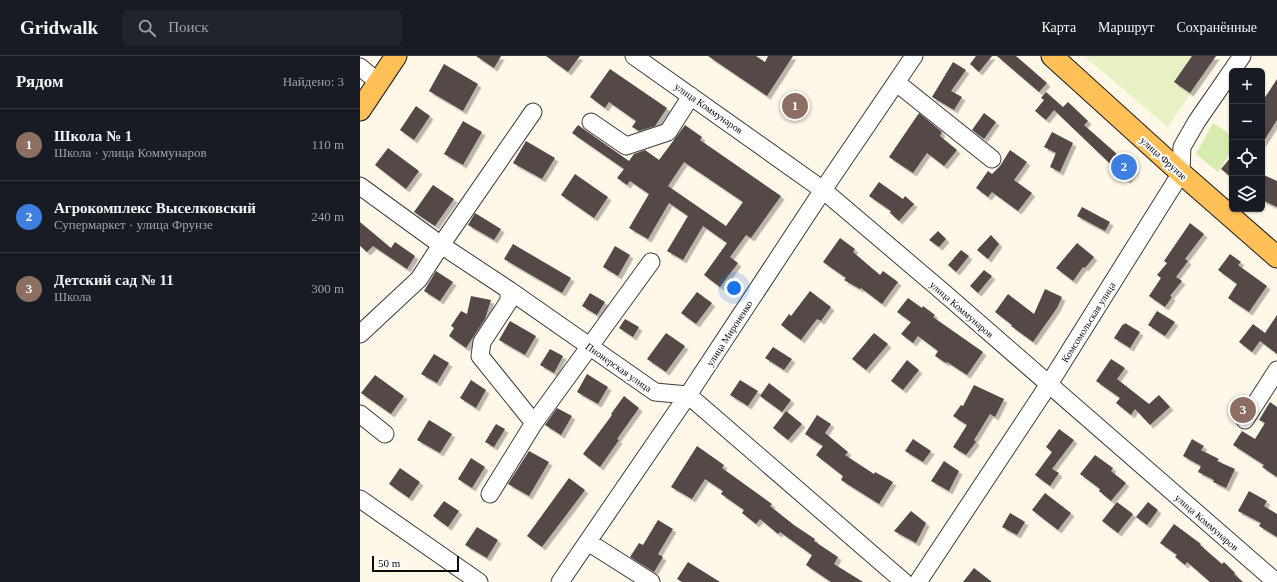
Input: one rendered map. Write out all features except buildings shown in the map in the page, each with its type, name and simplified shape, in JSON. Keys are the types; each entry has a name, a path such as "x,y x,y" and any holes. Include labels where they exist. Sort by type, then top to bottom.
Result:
{"main road":[{"path":"360,110 396,56"},
{"name":"улица Фрунзе","path":"1052,56 1180,173 1277,258"}],"street":[{"name":"улица Коммунаров","path":"634,56 823,190 1276,582"},
{"name":"улица Мироненко","path":"560,582 688,395 823,190 914,56"},
{"name":"Комсомольская улица","path":"918,582 1049,384 1180,173 1182,148 1197,121 1242,56"},
{"path":"360,67 378,82"},
{"path":"897,83 992,159"},
{"path":"591,122 626,146 668,132 691,96"},
{"path":"360,334 419,280 441,245 533,112"},
{"name":"Пионерская улица","path":"360,186 441,245 509,290 655,392 688,395"},
{"path":"490,494 534,423 651,262"},
{"path":"509,290 509,301 482,342 480,356 534,423"},
{"path":"1245,420 1277,370"},
{"path":"688,395 904,582"},
{"path":"360,414 385,434"},
{"path":"360,499 479,582"},
{"path":"588,542 651,582"}],"green space":[{"path":"1084,56 1216,56 1168,127"},
{"path":"1213,123 1228,133 1229,154 1218,172 1196,154"}],"place":[{"name":"Школа № 1","path":"795,106"},
{"name":"Агрокомплекс Выселковский","path":"1124,167"},
{"name":"Детский сад № 11","path":"1243,410"}]}
